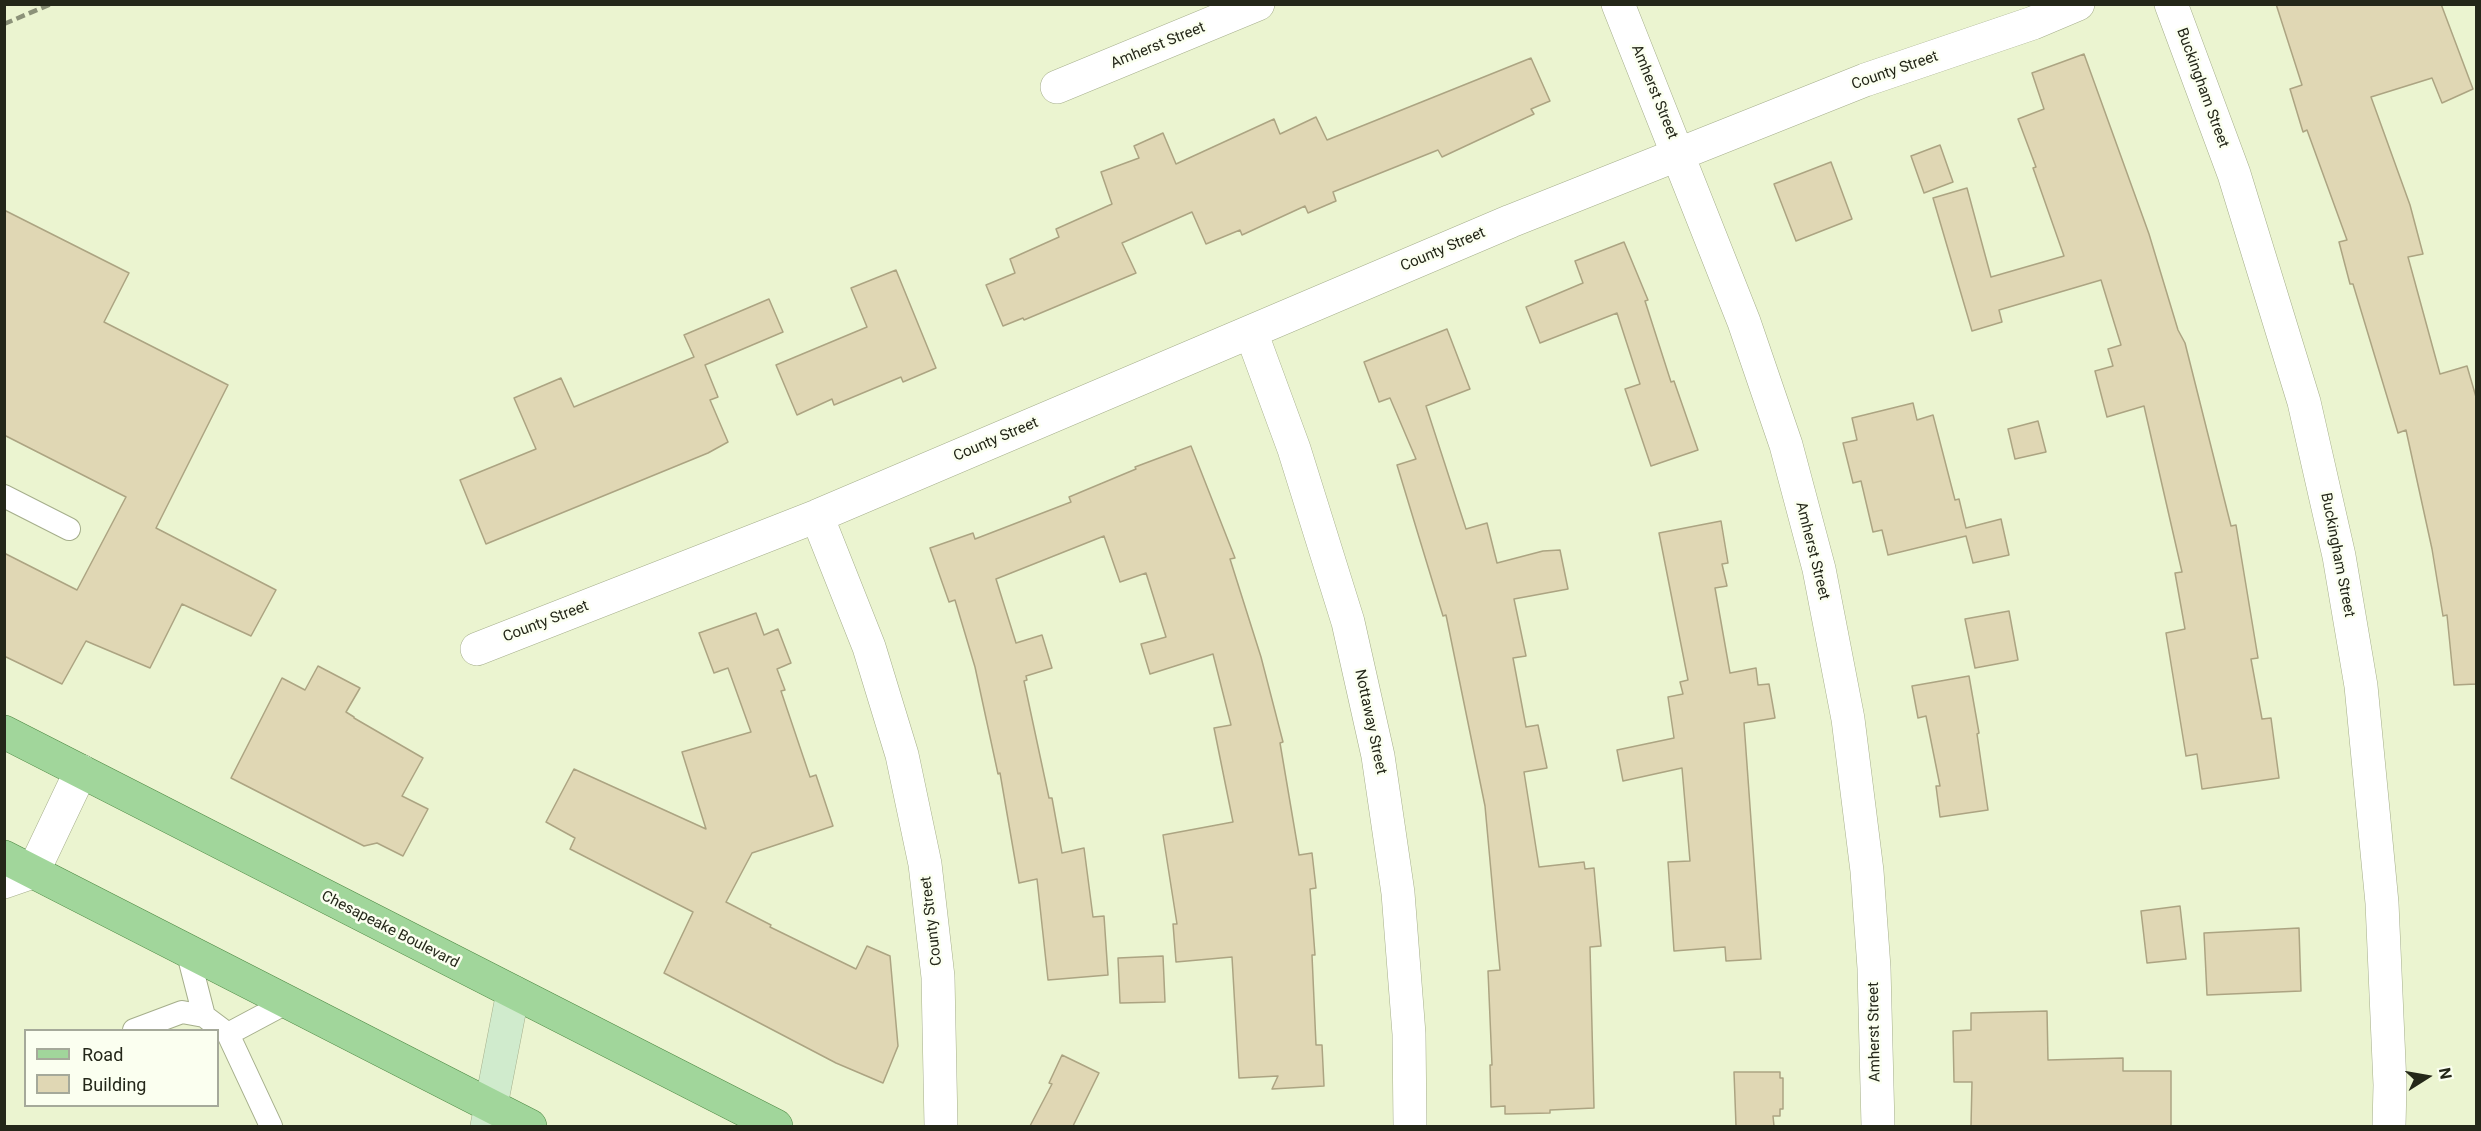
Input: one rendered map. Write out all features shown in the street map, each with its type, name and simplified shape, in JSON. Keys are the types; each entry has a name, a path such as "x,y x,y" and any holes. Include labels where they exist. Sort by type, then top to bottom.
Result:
{"main road":[{"name":"Chesapeake Boulevard","path":"4,732 776,1126"},
{"path":"4,857 19,877 187,951 288,1002 489,1116 530,1126"}],"street":[{"name":"Amherst Street","path":"1057,87 1258,4"},
{"name":"Amherst Street","path":"1618,4 1748,333 1786,445 1819,569 1848,719 1867,871 1874,968 1878,1126"},
{"name":"County Street","path":"477,649 817,516 1511,221 1865,80 2033,23 2078,4"},
{"name":"Buckingham Street","path":"2171,4 2234,174 2304,402 2339,556 2361,686 2382,903 2390,1126"},
{"name":"Nottaway Street","path":"1251,332 1294,449 1348,622 1378,756 1398,893 1409,1034 1410,1126"},
{"name":"County Street","path":"817,516 869,647 902,755 925,864 938,977 941,1126"},
{"path":"19,877 81,771"},
{"path":"489,1116 513,992"}],"lane":[{"path":"4,496 69,529"},
{"path":"187,951 204,1016"},
{"path":"228,1034 288,1002"},
{"path":"137,1029 182,1012 204,1016 228,1034 271,1126"}],"building":[{"path":"2276,4 2441,4 2473,89 2442,103 2432,78 2371,97 2410,205 2423,254 2408,257 2440,374 2467,366 2476,397 2476,684 2454,685 2447,615 2443,616 2432,549 2406,430 2398,433 2353,284 2350,284 2339,242 2347,240 2307,130 2303,132 2290,89 2302,85"},
{"path":"2084,54 2149,234 2178,330 2185,343 2231,526 2236,525 2258,658 2251,659 2262,719 2271,718 2279,778 2202,789 2197,754 2186,756 2166,633 2185,629 2175,573 2182,572 2144,406 2107,417 2095,371 2113,366 2108,349 2121,345 2101,280 1999,310 2002,322 1972,331 1933,198 1967,188 1991,277 2064,256 2018,119 2044,109 2032,73"},
{"path":"1531,58 1550,101 1531,109 1534,114 1442,157 1438,150 1333,192 1336,201 1308,213 1305,206 1242,235 1240,230 1206,244 1192,212 1122,243 1136,273 1024,320 1023,318 1003,326 986,285 1015,273 1010,259 1059,237 1056,229 1112,204 1101,172 1139,158 1134,146 1163,133 1176,164 1274,119 1280,134 1316,117 1327,140"},
{"path":"1940,145 1953,182 1924,193 1911,156"},
{"path":"1831,162 1852,219 1796,241 1774,184"},
{"path":"4,210 129,273 104,322 228,385 156,528 276,590 251,636 182,604 150,668 86,641 62,684 4,656 4,553 77,590 126,497 4,435"},
{"path":"1624,242 1648,300 1645,301 1671,382 1674,381 1698,450 1651,466 1625,389 1640,384 1617,313 1540,343 1526,307 1583,283 1575,261"},
{"path":"896,270 936,368 903,382 901,377 834,405 832,399 797,415 776,365 867,327 851,288"},
{"path":"769,299 783,332 705,365 718,397 710,400 728,442 708,453 486,544 460,480 536,449 514,398 561,378 574,407 694,357 684,335"},
{"path":"1447,329 1470,389 1426,406 1466,529 1487,523 1497,563 1543,551 1560,550 1568,589 1514,599 1526,656 1513,658 1526,727 1538,725 1547,768 1524,772 1539,867 1584,862 1585,869 1594,868 1601,946 1590,947 1594,1108 1550,1110 1550,1113 1505,1114 1505,1106 1491,1107 1490,1065 1492,1065 1488,971 1500,970 1485,806 1446,615 1443,616 1397,465 1416,459 1390,398 1379,402 1364,362"},
{"path":"1913,403 1917,420 1933,415 1955,500 1959,499 1966,528 2001,519 2009,555 1973,563 1966,536 1888,555 1882,530 1873,532 1861,481 1853,483 1843,443 1857,440 1852,418"},
{"path":"2038,421 2046,452 2015,459 2008,429"},
{"path":"1191,446 1235,558 1230,559 1261,657 1283,742 1280,743 1299,855 1312,853 1316,888 1310,889 1315,955 1312,955 1316,1045 1322,1045 1324,1086 1272,1089 1278,1076 1239,1078 1232,957 1176,962 1173,924 1177,924 1163,835 1233,822 1214,728 1231,725 1213,654 1150,674 1141,644 1166,637 1146,573 1120,582 1104,536 996,579 1016,643 1042,635 1052,668 1026,676 1027,680 1024,681 1049,798 1052,798 1062,853 1084,848 1093,917 1104,916 1108,975 1048,980 1037,879 1019,883 1000,773 998,774 975,667 955,600 949,602 930,548 973,533 975,539 1071,502 1069,497 1136,469 1135,467"},
{"path":"1721,521 1728,563 1722,564 1727,586 1715,588 1730,673 1756,668 1758,685 1769,684 1775,718 1744,723 1761,959 1726,961 1725,947 1674,951 1668,862 1690,861 1682,768 1623,781 1617,750 1674,738 1668,697 1683,694 1680,682 1688,680 1659,533"},
{"path":"2009,611 2018,660 1975,668 1965,619"},
{"path":"756,613 764,635 778,629 791,663 777,669 785,690 781,691 810,777 816,775 833,826 752,853 726,902 771,925 770,927 856,969 867,946 890,956 898,1046 883,1083 836,1063 664,973 693,912 570,849 575,838 546,822 574,769 706,829 682,752 751,732 728,668 714,673 699,633"},
{"path":"318,666 360,688 346,712 423,758 402,796 428,809 403,856 377,843 364,846 231,778 282,678 305,690"},
{"path":"1969,676 1979,733 1977,734 1988,810 1940,817 1936,786 1940,786 1926,716 1918,718 1912,686"},
{"path":"2180,906 2186,959 2147,963 2141,911"},
{"path":"2299,928 2301,991 2207,995 2204,933"},
{"path":"1163,956 1165,1002 1120,1003 1118,958"},
{"path":"2047,1011 2048,1060 2123,1058 2123,1071 2171,1071 2171,1126 1971,1126 1972,1082 1954,1082 1953,1031 1971,1030 1971,1013"},
{"path":"1062,1055 1099,1073 1073,1126 1030,1126 1052,1084 1049,1083"},
{"path":"1734,1072 1780,1072 1780,1078 1783,1078 1783,1109 1780,1109 1780,1116 1773,1116 1774,1126 1736,1126"}],"railway":[{"path":"4,24 51,4"}]}
